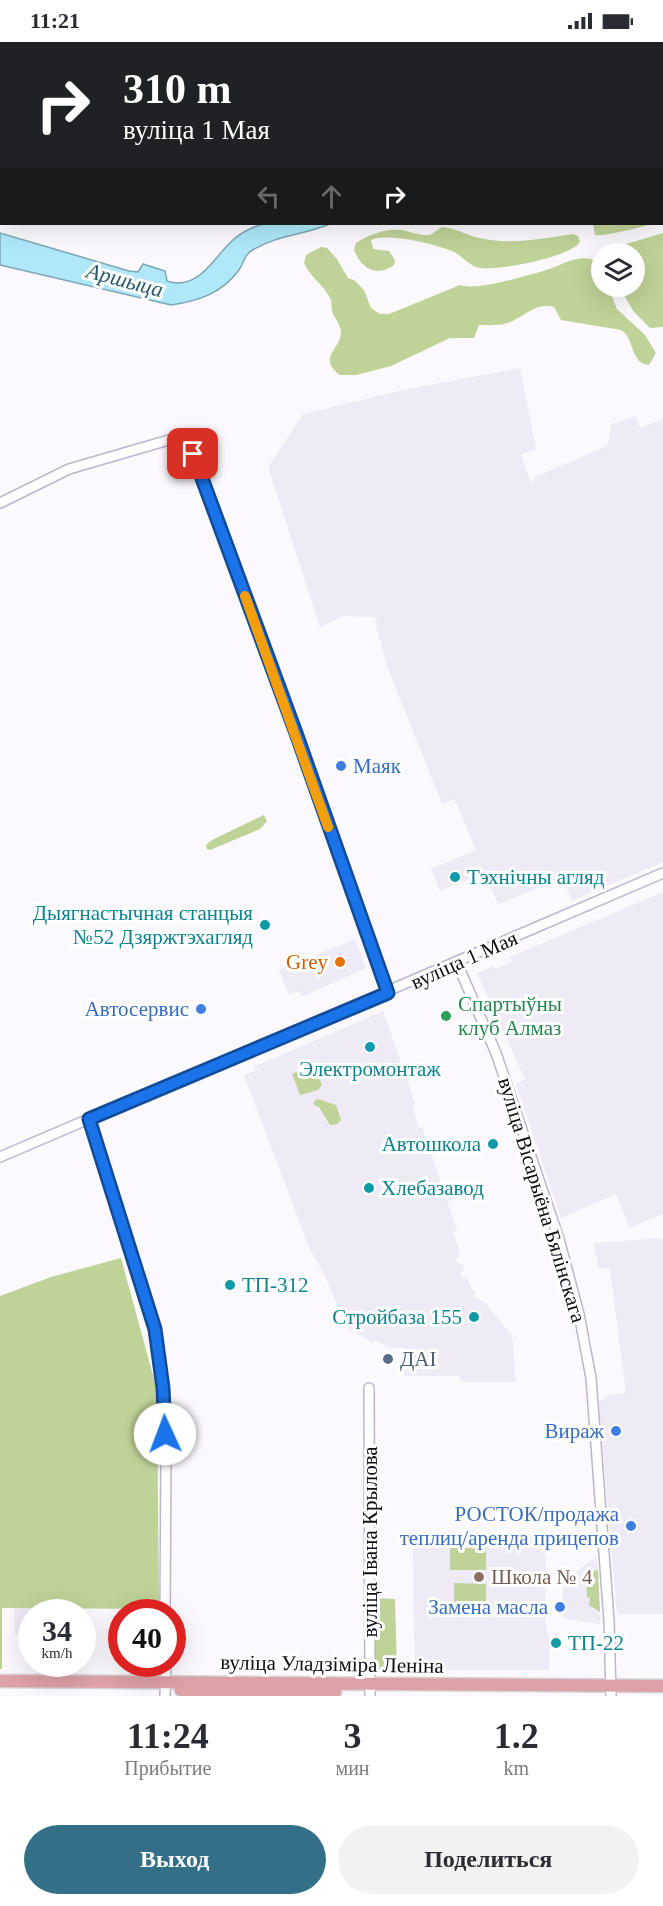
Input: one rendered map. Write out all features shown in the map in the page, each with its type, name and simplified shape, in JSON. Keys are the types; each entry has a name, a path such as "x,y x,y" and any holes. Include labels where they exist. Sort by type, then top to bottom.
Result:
{"main road":[{"name":"вуліца Уладзіміра Леніна","path":"0,1681 165,1689"},
{"name":"вуліца Уладзіміра Леніна","path":"611,1692 663,1686"},
{"name":"вуліца Уладзіміра Леніна","path":"0,1689 663,1694"}],"street":[{"path":"0,502 69,469 186,435 296,733 388,993"},
{"name":"вуліца 1 Мая","path":"0,1157 388,993 663,873"},
{"name":"вуліца Вісарыёна Бялінскага","path":"457,963 496,1053 559,1239 579,1314 591,1377 606,1578 611,1692"},
{"path":"89,1119 156,1338 163,1388 166,1457 165,1599"},
{"name":"вуліца Івана Крылова","path":"369,1388 370,1691"}],"shaded area":[{"path":"520,368 536,449 521,455 531,483 535,477 607,446 612,424 635,416 640,428 663,419 663,862 572,901 563,878 498,904 485,873 440,891 431,869 476,850 455,799 442,804 388,669 375,623 377,617 344,616 320,627 268,467 303,414 408,389"},
{"path":"663,892 663,1214 630,1228 616,1194 561,1218 516,1084 525,1079 477,973 493,966 495,969 512,962 510,957"},
{"path":"355,939 366,968 302,997 299,991 289,995 279,970"},
{"path":"383,1011 416,1105 413,1107 419,1128 422,1127 457,1230 453,1232 460,1251 456,1261 465,1266 460,1276 469,1280 472,1290 476,1291 474,1296 485,1303 512,1335 516,1382 463,1382 458,1376 404,1376 403,1348 389,1348 375,1340 373,1343 346,1327 326,1278 308,1245 244,1075 255,1071 253,1067"},
{"path":"663,1238 663,1614 617,1614 599,1402 609,1395 626,1393 610,1269 598,1267 594,1243"},
{"name":"Школа № 4","path":"412,1533 546,1534 545,1621 549,1638 549,1670 415,1670"},
{"path":"596,1557 598,1570 586,1581 587,1597 590,1597 593,1609 600,1612 600,1624 562,1618 563,1581"},
{"path":"14,1608 18,1608 18,1634 14,1634"}],"green space":[{"path":"593,225 647,225 623,231 595,235"},
{"path":"442,227 491,240 526,240 573,234 578,236 580,242 574,248 549,258 489,268 474,266 449,250 401,238 371,240 373,249 389,251 395,260 394,265 381,271 365,266 354,250 356,243 384,231 402,230 430,235"},
{"path":"663,233 663,327 650,328 634,312 625,297 645,297 645,243 629,243"},
{"path":"321,247 327,248 337,259 348,278 354,280 364,290 371,308 380,314 389,314 460,285 477,286 501,282 543,271 579,258 591,259 591,297 612,297 617,309 645,335 656,353 649,365 643,364 635,356 629,339 621,330 561,320 554,307 542,306 508,323 479,325 474,338 450,338 391,366 356,375 340,375 333,369 330,358 341,331 332,312 331,300 304,263 306,255"},
{"path":"264,815 267,821 260,829 210,850 207,849 206,845 212,840"},
{"path":"314,1065 322,1085 318,1090 300,1095 292,1074"},
{"path":"318,1099 336,1105 341,1120 337,1124 330,1125 319,1107 314,1105 314,1101"},
{"path":"121,1258 157,1390 159,1599 108,1599 108,1609 96,1609 96,1599 18,1599 18,1608 2,1608 2,1669 0,1669 0,1296 51,1277"},
{"path":"450,1548 486,1548 486,1570 450,1570"},
{"path":"598,1570 600,1612 589,1605 590,1598 587,1597 586,1582 593,1571"},
{"path":"454,1583 486,1584 486,1610 454,1609"},
{"path":"374,1598 395,1599 397,1669 375,1670"}],"water":[{"name":"Аршыца","path":"260,225 327,225 261,245 245,257 239,270 225,285 209,295 171,305 0,265 0,233 129,271 138,272 143,264 165,271 167,281 178,283 197,277 237,236"}],"slow traffic":[{"path":"245,596 328,827"}],"place":[{"name":"Маяк","path":"341,766"},
{"name":"Тэхнічны агляд","path":"455,877"},
{"name":"Дыягнастычная станцыя №52 Дзяржтэхагляд","path":"265,925"},
{"name":"Grey","path":"340,962"},
{"name":"Автосервис","path":"201,1009"},
{"name":"Спартыўны клуб Алмаз","path":"446,1016"},
{"name":"Электромонтаж","path":"370,1047"},
{"name":"Автошкола","path":"493,1144"},
{"name":"Хлебазавод","path":"369,1188"},
{"name":"ТП-312","path":"230,1285"},
{"name":"Стройбаза 155","path":"474,1317"},
{"name":"ДАІ","path":"388,1359"},
{"name":"Вираж","path":"616,1431"},
{"name":"РОСТОК/продажа теплиц/аренда прицепов","path":"631,1526"},
{"name":"Школа № 4","path":"479,1577"},
{"name":"Замена масла","path":"560,1607"},
{"name":"ТП-22","path":"556,1643"}],"route":[{"path":"165,1434 163,1388 155,1329 130,1256 89,1119 388,993 353,900 296,733 193,454"}]}
